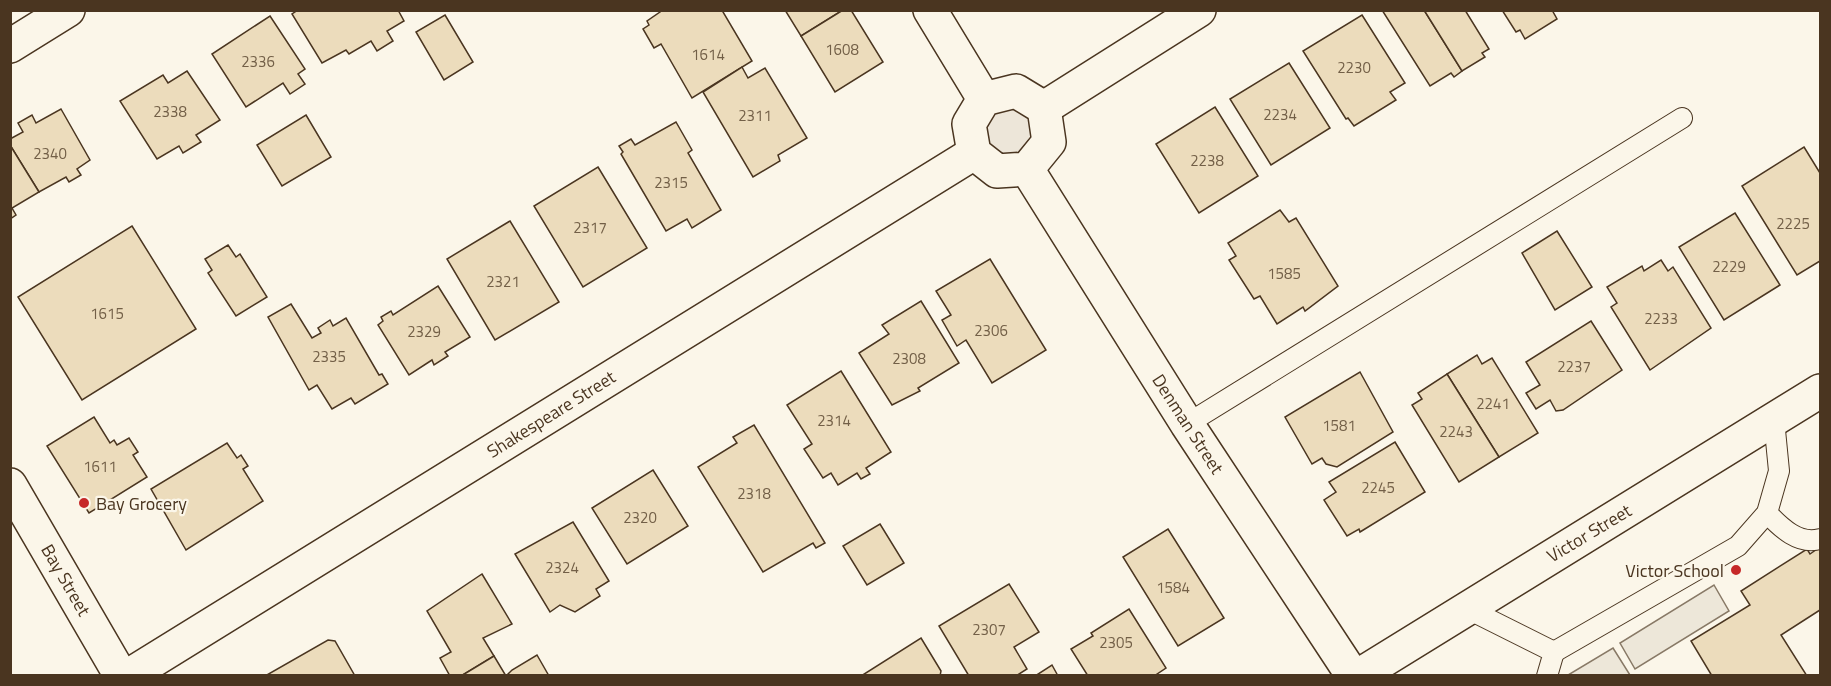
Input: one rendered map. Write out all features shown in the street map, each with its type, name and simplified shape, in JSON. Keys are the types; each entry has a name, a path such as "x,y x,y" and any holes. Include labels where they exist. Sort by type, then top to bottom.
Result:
{"street":[{"path":"10,45 68,10"},
{"path":"930,10 984,99"},
{"path":"1044,108 1199,10"},
{"path":"1016,91 1044,108 1050,142 1027,169 998,171 974,153 969,124 984,99 1016,91"},
{"name":"Shakespeare Street","path":"128,675 974,153"},
{"name":"Denman Street","path":"1027,169 1187,424 1356,675"},
{"name":"Victor Street","path":"1356,675 1821,391"},
{"name":"Bay Street","path":"10,485 121,675"}],"lane":[{"path":"1187,424 1682,118"},
{"path":"1547,675 1554,652 1738,546 1767,513 1779,471 1774,420"},
{"path":"1767,513 1782,530 1811,542 1821,539"},
{"path":"1466,608 1554,652"}],"shaded area":[{"path":"1004,108 1014,108 1026,115 1033,127 1033,137 1026,149 1014,156 1004,156 989,145 985,137 985,127 996,112"},
{"path":"1714,585 1729,611 1635,669 1620,643"},
{"path":"1613,648 1630,675 1568,675"}],"building":[{"path":"298,10 398,10 404,21 387,31 393,41 377,51 371,41 349,54 346,50 322,63 292,14"},
{"path":"663,10 726,10 723,12 752,61 692,98 661,44 654,48 643,29 649,25 647,21"},
{"path":"785,10 843,10 801,36"},
{"path":"843,10 851,10 883,62 835,92 801,36"},
{"path":"1382,10 1424,10 1462,71 1454,77 1451,73 1430,86"},
{"path":"1424,10 1465,10 1489,49 1482,53 1485,57 1462,71"},
{"path":"1502,10 1552,10 1557,19 1525,39 1520,30 1516,32"},
{"path":"445,15 473,62 444,80 416,32"},
{"path":"1362,15 1405,83 1390,92 1396,100 1354,126 1348,118 1346,119 1303,51"},
{"path":"270,16 305,69 298,74 305,84 290,94 283,83 246,107 212,54"},
{"path":"1289,63 1330,128 1271,165 1230,99"},
{"path":"742,67 748,78 765,68 807,138 778,155 780,161 753,177 703,92"},
{"path":"187,71 220,120 196,135 201,142 183,153 179,146 157,159 120,101 163,75 168,83"},
{"path":"1215,107 1258,176 1199,213 1156,144"},
{"path":"61,109 90,160 77,169 81,175 69,182 66,177 39,192 10,145 10,139 23,132 18,123 32,115 36,123"},
{"path":"306,115 331,157 282,186 257,145"},
{"path":"676,122 692,150 688,153 721,210 692,228 687,219 666,231 621,154 623,152 619,146 631,139 635,145"},
{"path":"10,145 39,192 12,208 16,215 10,219"},
{"path":"1804,147 1820,173 1820,261 1797,275 1742,186"},
{"path":"598,167 647,248 583,287 534,206"},
{"path":"1280,210 1289,222 1296,218 1338,286 1305,311 1303,307 1277,324 1260,296 1254,299 1229,260 1236,256 1228,243"},
{"path":"1735,213 1780,285 1724,320 1679,247"},
{"path":"510,221 559,302 495,340 447,259"},
{"path":"132,226 196,329 82,400 18,297"},
{"path":"1557,231 1592,287 1555,310 1522,253"},
{"path":"228,245 236,257 240,254 267,297 236,316 208,273 212,270 205,259"},
{"path":"990,259 1046,350 992,383 966,340 957,346 942,320 951,315 936,291"},
{"path":"1661,260 1668,271 1673,267 1711,328 1650,370 1611,307 1617,303 1607,287 1642,266 1644,271"},
{"path":"438,286 470,337 445,352 448,356 434,365 432,360 409,375 378,325 383,321 381,317 391,311 393,315"},
{"path":"921,301 959,363 918,388 920,391 892,405 859,353 889,334 882,325"},
{"path":"291,304 312,338 321,333 318,328 330,320 333,326 346,318 379,375 382,374 388,384 355,404 351,398 332,409 317,385 309,390 268,317"},
{"path":"1591,321 1622,370 1563,410 1556,411 1550,400 1536,409 1526,393 1540,385 1526,362"},
{"path":"1477,355 1482,364 1492,358 1538,433 1499,457 1447,374"},
{"path":"841,371 891,452 866,468 870,474 861,479 857,473 838,485 831,473 823,478 804,449 812,444 787,405"},
{"path":"1360,372 1393,432 1337,467 1326,464 1322,458 1312,464 1285,417"},
{"path":"1447,374 1499,457 1459,482 1412,405 1422,399 1418,393"},
{"path":"94,417 110,443 114,440 117,445 129,438 138,452 133,455 147,477 89,513 47,446"},
{"path":"754,425 825,543 816,548 813,543 763,572 698,467 737,443 733,437"},
{"path":"1395,442 1425,492 1360,532 1359,529 1347,536 1324,500 1336,492 1329,482"},
{"path":"227,443 237,458 241,455 248,466 243,469 263,501 186,550 151,489"},
{"path":"653,470 688,526 627,564 592,508"},
{"path":"573,522 609,581 596,589 600,596 575,612 560,605 550,612 515,554"},
{"path":"880,524 904,563 867,585 843,546"},
{"path":"1168,529 1224,618 1178,646 1123,557"},
{"path":"1820,547 1820,610 1781,635 1807,676 1712,676 1691,641 1750,605 1741,591 1807,549 1810,554"},
{"path":"482,574 512,624 483,638 494,656 461,676 450,676 440,658 451,652 427,611"},
{"path":"1009,584 1039,632 1014,647 1027,669 1016,676 969,676 939,626"},
{"path":"1129,609 1166,668 1154,676 1088,676 1071,649 1093,636 1091,633"},
{"path":"921,638 941,671 940,676 861,676"},
{"path":"328,640 335,641 355,676 265,676"},
{"path":"537,655 549,676 506,676 512,670"},
{"path":"494,656 506,676 461,676"},
{"path":"1052,665 1058,676 1035,676"}],"place":[{"name":"Bay Grocery","path":"84,503"},
{"name":"Victor School","path":"1736,570"}]}
